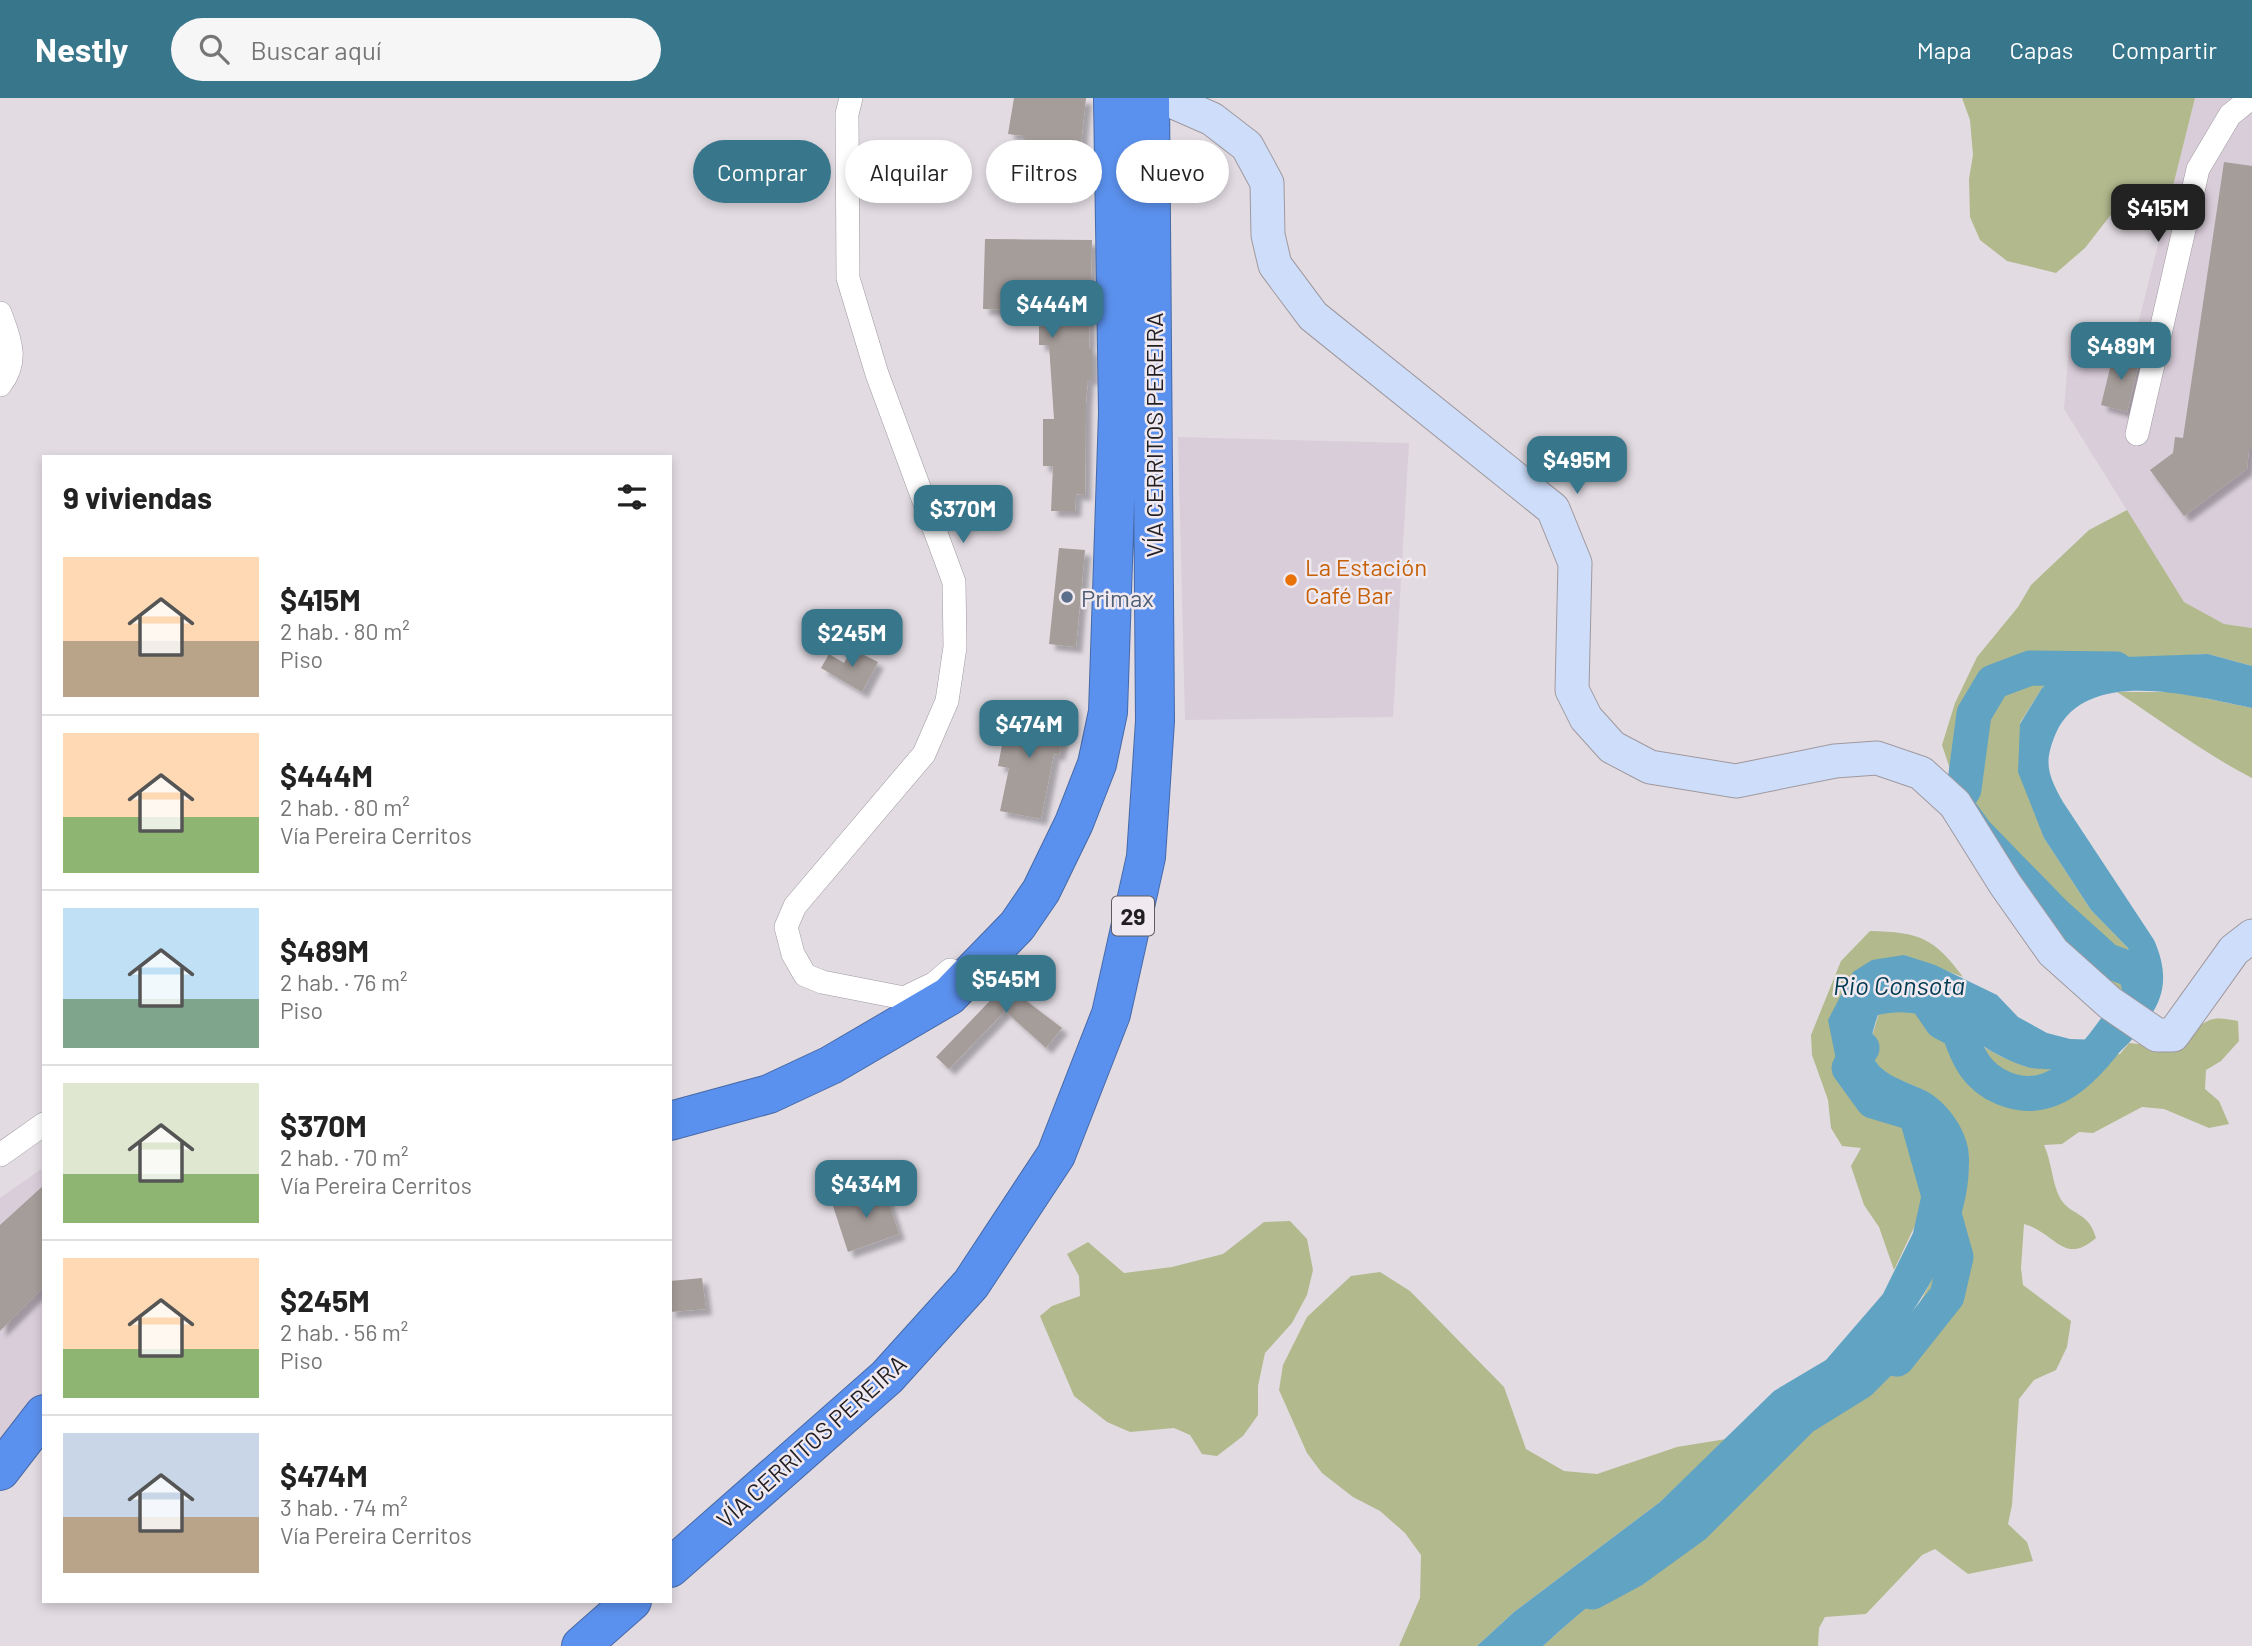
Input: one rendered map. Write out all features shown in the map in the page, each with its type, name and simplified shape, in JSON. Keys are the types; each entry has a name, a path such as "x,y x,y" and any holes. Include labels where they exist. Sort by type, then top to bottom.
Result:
{"highway":[{"path":"672,1120 769,1094 831,1065 949,996 1017,926 1041,891 1074,822 1097,764 1108,712 1118,413 1113,98"},
{"name":"VÍA CERRITOS PEREIRA","path":"672,1566 887,1377 971,1284 1056,1155 1111,1014 1146,857 1155,721 1150,98"},
{"path":"0,1471 42,1417"},
{"path":"581,1646 617,1620"}],"street":[{"path":"851,98 847,114 848,278 877,374 954,582 955,647 947,701 924,754 795,906 786,928 793,954 805,975 822,982 904,998 935,983 978,944 1017,926"},
{"path":"1164,98 1212,119 1247,146 1267,183 1268,235 1275,265 1312,316 1553,509 1575,563 1572,690 1586,718 1612,747 1650,767 1736,781 1835,761 1877,758 1921,773 1955,804 2005,884 2053,952 2110,1003 2158,1035 2172,1035 2234,950 2252,936"},
{"path":"2137,434 2198,169 2230,116 2250,98"},
{"path":"0,313 13,345 5,378 0,385"},
{"path":"0,1155 42,1125"}],"shaded area":[{"path":"2195,98 2252,98 2252,628 2224,624 2184,602 2064,409 2070,335 2136,332"},
{"name":"La Estación Café Bar","path":"1178,437 1409,443 1393,717 1185,720"},
{"path":"42,1168 42,1417 0,1471 0,1198"}],"green space":[{"path":"1962,98 2195,98 2167,210 2132,207 2113,212 2085,248 2056,273 2007,261 1980,240 1970,217 1969,179 1973,155 1970,120"},
{"path":"2127,510 2184,602 2224,624 2252,628 2252,666 2208,654 2154,657 2067,668 2042,688 2020,723 2044,838 2091,910 2128,948 2141,992 2135,1009 2053,952 1955,784 1942,745 1955,703 1977,657 2018,607 2031,585 2089,530"},
{"path":"2117,692 2175,692 2252,708 2252,778 2200,748"},
{"path":"1870,931 1902,933 1924,940 1943,954 1963,977 1904,955 1839,1075 1916,1114 1928,1166 1918,1219 1894,1270 1879,1227 1864,1205 1851,1166 1861,1148 1842,1146 1831,1128 1828,1100 1812,1055 1811,1035 1841,961"},
{"path":"1917,1011 2002,1057 2027,1067 2120,1054 2129,1043 2171,1042 2213,1019 2238,1021 2239,1041 2221,1061 2206,1070 2205,1089 2219,1101 2229,1124 2209,1128 2164,1109 2142,1107 2093,1133 2079,1132 2062,1144 2044,1145 2060,1198 2089,1223 2096,1238 2085,1246 2068,1248 2024,1224 2021,1268 2023,1285 2071,1321 2067,1347 2056,1370 2034,1380 2019,1399 2012,1505 2008,1524 2027,1542 2033,1561 1968,1574 1935,1549 1922,1555 1866,1614 1825,1617 1819,1628 1818,1646 1543,1646 1700,1511 1745,1459 1860,1382 1878,1365 1915,1311 1932,1279 1959,1213 1969,1158 1959,1131 1937,1101 1923,1090 1886,1072 1878,1066 1873,1057 1873,1032 1879,1014"},
{"path":"1290,1221 1307,1239 1313,1270 1307,1295 1292,1323 1265,1353 1258,1386 1258,1415 1243,1436 1217,1456 1202,1454 1190,1435 1174,1428 1130,1432 1107,1422 1074,1396 1040,1316 1052,1306 1080,1296 1079,1276 1067,1254 1088,1242 1124,1273 1172,1267 1223,1254 1264,1222"},
{"path":"1380,1272 1410,1291 1504,1387 1526,1449 1564,1471 1597,1474 1677,1447 1726,1439 1660,1502 1514,1612 1477,1646 1399,1646 1420,1598 1421,1555 1405,1533 1380,1511 1353,1497 1322,1473 1307,1453 1279,1390 1283,1365 1307,1317 1351,1276"}],"water":[{"name":"Rio Consota","path":"2208,654 2252,666 2252,708 2174,693 2117,692 2092,699 2071,712 2056,733 2050,753 2049,769 2063,802 2154,940 2159,952 2163,986 2150,1017 2127,1045 2113,1057 2085,1067 2048,1069 2029,1068 2005,1058 1937,1020 1919,1014 1900,1012 1878,1015 1871,1046 1878,1065 1897,1078 1933,1095 1948,1109 1961,1128 1969,1158 1965,1201 1952,1240 1933,1278 1894,1341 1882,1359 1860,1382 1745,1458 1700,1510 1543,1646 1477,1646 1514,1612 1660,1502 1774,1391 1826,1360 1883,1294 1913,1233 1928,1166 1916,1114 1839,1075 1828,1020 1853,972 1872,960 1904,955 1935,965 1997,995 2018,1017 2047,1033 2070,1039 2100,1040 2135,1009 2141,992 2128,948 2091,910 2044,838 2018,772 2020,724 2042,688 2067,668 2097,658"}],"building":[{"path":"1014,98 1086,98 1081,140 1024,140 1024,136 1008,134"},
{"path":"2224,162 2252,166 2252,449 2249,449 2247,469 2184,516 2150,470 2173,453 2175,437 2183,438"},
{"path":"985,239 1092,240 1089,349 1092,349 1092,379 1088,379 1086,403 1085,495 1076,494 1075,511 1051,511 1053,466 1043,466 1043,419 1054,419 1049,345 1039,345 1039,311 983,309"},
{"path":"2114,352 2140,359 2127,412 2101,405"},
{"name":"Primax","path":"1059,548 1085,550 1076,647 1049,644"},
{"path":"852,649 878,662 862,692 821,668 829,654 844,663"},
{"path":"1009,708 1067,718 1059,755 1054,754 1041,819 1000,811 1009,768 998,766"},
{"path":"1033,956 1046,968 1020,996 1062,1028 1046,1048 1005,1011 949,1069 936,1057"},
{"path":"42,1187 42,1289 0,1331 0,1225"},
{"path":"884,1188 899,1234 848,1252 833,1206"},
{"path":"702,1278 706,1309 672,1312 672,1281"}],"waterway":[{"path":"1913,988 1920,990 1942,1022 1959,1031 1970,1058 1986,1078 2003,1088 2026,1093 2047,1090 2066,1081 2084,1066 2141,992 2135,971 2106,960 2054,913 1976,833 1955,804 1964,789 1974,714 1993,682 2030,668 2116,669"},
{"path":"1592,1592 1633,1570 1695,1525 1802,1418 1860,1382 1886,1356 1897,1359 1947,1296 1956,1257 1916,1114 1873,1101 1849,1068 1862,1048"}],"place":[{"name":"La Estación Café Bar","path":"1291,580"},
{"name":"Primax","path":"1067,597"}]}
